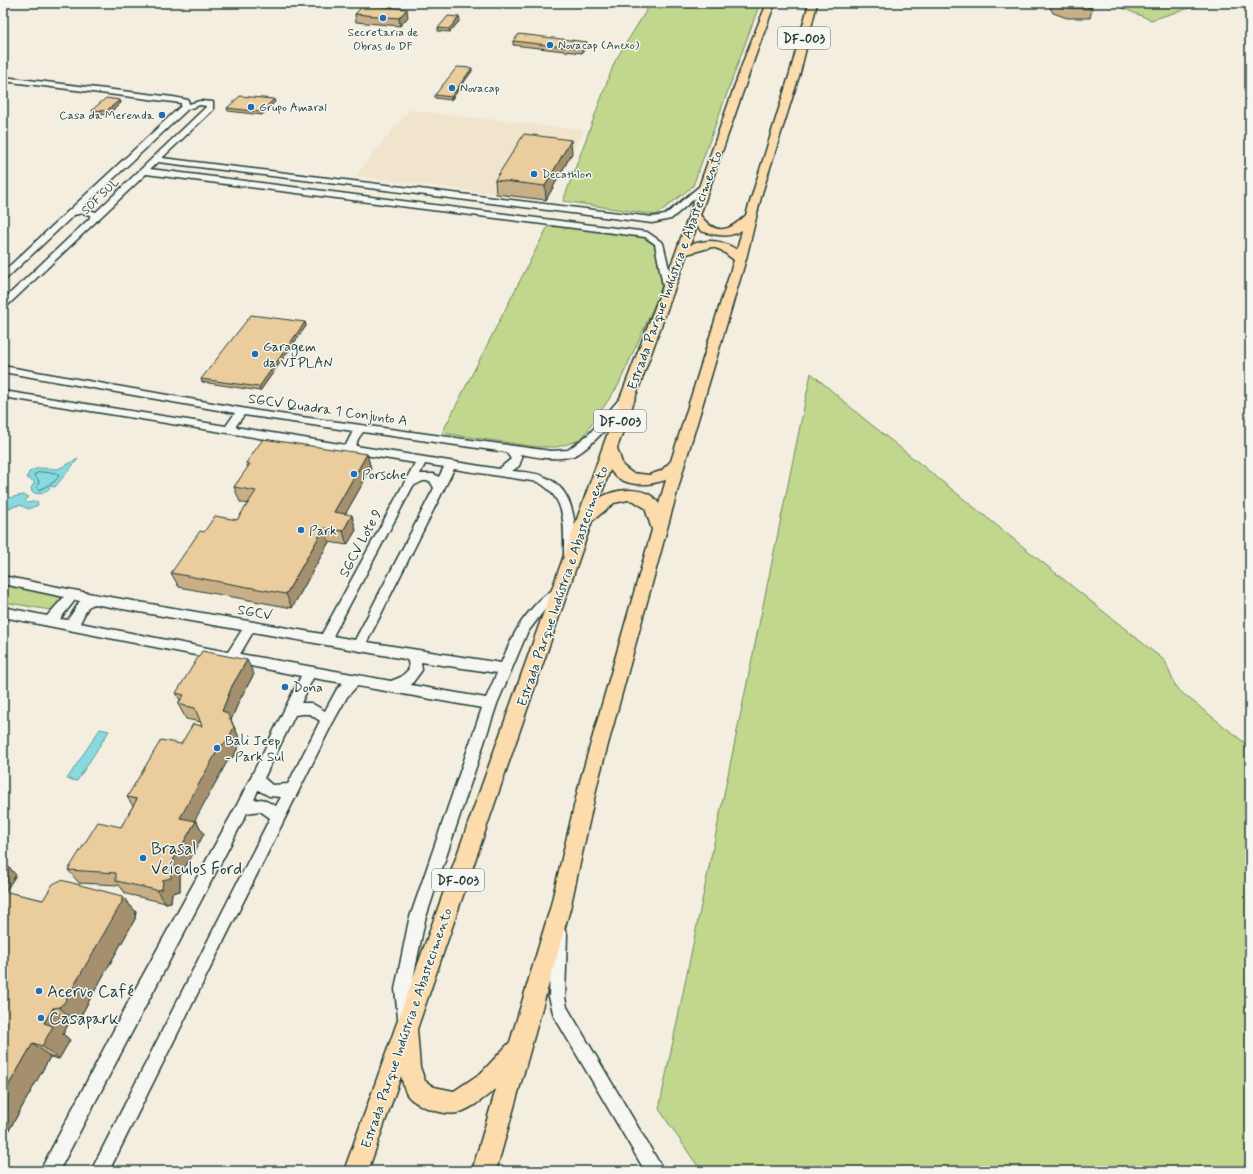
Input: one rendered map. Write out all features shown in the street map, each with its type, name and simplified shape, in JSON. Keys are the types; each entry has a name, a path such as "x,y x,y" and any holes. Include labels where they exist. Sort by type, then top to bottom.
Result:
{"highway":[{"name":"Estrada Parque Indústria e Abastecimento","path":"356,1171 611,449 628,396 682,252 751,54 771,3"},
{"name":"DF-003","path":"484,1171 518,1048 560,909 589,780 678,462 740,259 750,217 795,74 813,3"},
{"path":"694,214 705,229 721,233 739,229 750,217"},
{"path":"682,252 701,244 715,243 724,245 740,259"},
{"path":"611,449 616,468 628,478 649,480 666,476 678,462"},
{"path":"584,523 594,509 604,502 616,496 635,496 652,505 660,530"},
{"path":"407,1023 410,1067 416,1088 430,1098 455,1102 470,1095 490,1081 518,1048"}],"street":[{"path":"3,79 173,99 196,100 210,104"},
{"path":"173,99 185,102 185,107 196,103 210,104"},
{"name":"SOF SUL","path":"3,305 210,108 210,104"},
{"name":"SOF SUL","path":"3,277 185,107"},
{"path":"155,159 261,174 652,220 668,217 704,187"},
{"path":"156,173 171,161"},
{"path":"143,171 370,201 648,235 658,243 668,286"},
{"path":"231,183 243,171"},
{"path":"248,185 251,178 261,174"},
{"path":"370,201 382,198 385,193 380,188"},
{"path":"392,203 388,198 390,194 401,190"},
{"path":"88,198 89,202 92,204 102,205 112,202"},
{"path":"525,219 534,206"},
{"path":"69,214 76,211 90,211 94,214 94,219"},
{"path":"617,231 624,216"},
{"path":"3,295 18,291"},
{"name":"SGCV Quadra 1 Conjunto A","path":"3,369 258,414 361,427 551,455 571,453 593,436 628,396"},
{"path":"3,394 528,477 549,482 563,496 570,528 570,564"},
{"path":"228,430 242,411"},
{"path":"244,433 252,419 258,414"},
{"path":"350,449 353,438 361,427"},
{"path":"501,473 515,464 517,458 509,449"},
{"name":"SGCV Lote 9","path":"325,640 421,461"},
{"path":"358,645 451,465"},
{"path":"410,483 421,477 434,478 439,488"},
{"name":"SGCV","path":"3,580 93,599 409,655 504,669"},
{"path":"407,1023 403,989 417,920 490,704 504,669 522,631 542,605 561,590"},
{"path":"50,622 69,600 71,594"},
{"path":"72,625 84,604 93,599"},
{"path":"3,612 231,658 490,704"},
{"path":"231,658 250,626"},
{"path":"393,686 406,681 416,670 414,659 409,655"},
{"path":"49,1171 138,1001 243,807 310,671"},
{"path":"100,1171 327,720 342,693 356,679"},
{"path":"291,711 303,707 316,710 327,720"},
{"path":"257,780 265,789 271,791 293,789"},
{"path":"243,807 262,805 279,816"},
{"path":"560,909 557,997 560,1010 655,1171"}],"shaded area":[{"path":"409,110 585,130 572,153 525,148 496,194 355,176"}],"green space":[{"path":"651,3 760,3 693,186 656,215 563,201 615,61"},
{"path":"1111,3 1206,3 1151,20"},
{"path":"549,224 641,236 656,246 664,284 618,386 581,440 557,447 536,447 442,433"},
{"path":"811,373 862,417 1165,661 1176,688 1250,747 1250,1171 701,1171 659,1109"},
{"path":"3,585 65,596 55,608 50,610 3,602"}],"water":[{"path":"78,459 55,487 51,486 41,494 32,492 31,488 35,482 27,478 29,472 38,468 58,469"},
{"path":"23,495 29,497 25,501 27,503 37,501 38,505 28,509 20,505 9,508 3,506 3,502 8,498"},
{"path":"100,729 109,731 77,781 67,779"}],"building":[{"path":"1056,3 1085,3 1081,4 1092,9 1069,8"},
{"path":"364,5 407,9 399,18 355,14"},
{"path":"448,16 459,17 449,29 438,28"},
{"path":"519,34 587,42 582,49 513,41"},
{"name":"Novacap","path":"457,67 472,68 451,97 435,95"},
{"name":"Grupo Amaral","path":"240,96 274,99 261,112 227,108"},
{"path":"106,98 120,100 106,111 92,110"},
{"path":"524,134 571,140 545,186 495,180"},
{"name":"Garagem da VIPLAN","path":"251,315 305,322 259,387 201,379"},
{"name":"Park","path":"263,439 367,454 334,512 352,515 343,531 324,528 286,594 171,573 200,531 204,532 215,516 237,520 256,491 234,487 250,464 246,463"},
{"path":"202,651 247,660 232,686 222,711 227,713 234,727 226,743 220,746 180,818 196,821 171,864 171,878 163,880 162,889 156,890 116,881 116,873 68,870 98,822 121,827 137,799 127,797 161,740 181,744 193,724 202,726 195,708 178,704 184,695 176,693"},
{"name":"Casapark","path":"61,880 122,896 122,902 64,1003 59,1007 53,1008 44,1023 53,1026 42,1046 33,1043 3,1095 3,891 43,900 53,884"}],"place":[{"name":"Secretaria de Obras do DF","path":"383,18"},
{"name":"Novacap (Anexo)","path":"550,45"},
{"name":"Novacap","path":"452,88"},
{"name":"Grupo Amaral","path":"251,107"},
{"name":"Casa da Merenda","path":"162,115"},
{"name":"Decathlon","path":"534,174"},
{"name":"Garagem da VIPLAN","path":"255,354"},
{"name":"Porsche","path":"354,474"},
{"name":"Park","path":"301,530"},
{"name":"Dona","path":"285,687"},
{"name":"Bali Jeep - Park Sul","path":"217,748"},
{"name":"Brasal Veículos Ford","path":"143,858"},
{"name":"Acervo Café","path":"39,991"},
{"name":"Casapark","path":"41,1018"}]}
